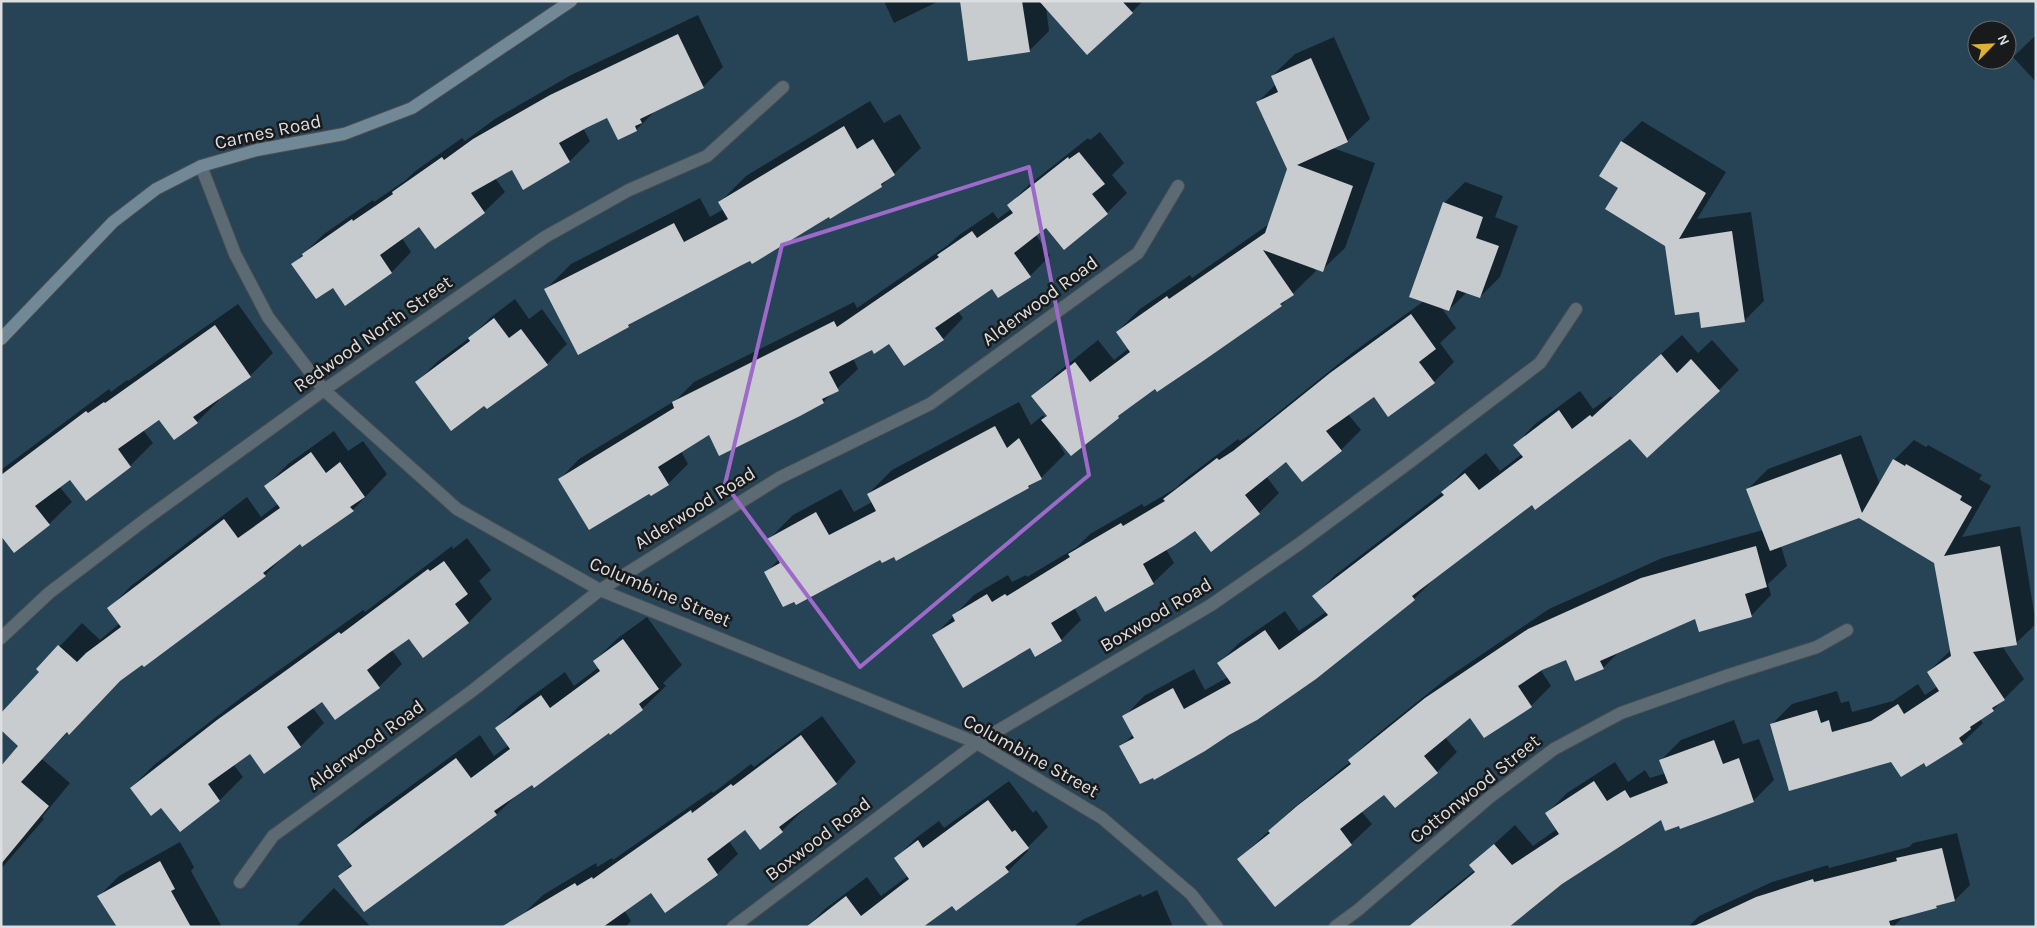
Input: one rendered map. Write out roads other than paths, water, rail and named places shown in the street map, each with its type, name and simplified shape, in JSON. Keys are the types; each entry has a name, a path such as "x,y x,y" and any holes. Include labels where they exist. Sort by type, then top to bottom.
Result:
{"street":[{"name":"Carnes Road","path":"1,339 113,222 156,189 201,166 257,150 344,134 412,108 571,1"},
{"name":"Redwood North Street","path":"1,638 57,587 146,519 324,390 545,237 629,190 707,156 782,87"},
{"name":"Columbine Street","path":"201,166 235,254 268,317 324,390 457,509 600,590 977,743 1102,818 1191,894 1218,927"},
{"name":"Alderwood Road","path":"240,882 273,836 472,691 600,590 779,478 930,404 1138,253 1178,186"},
{"name":"Boxwood Road","path":"733,927 977,743 1212,606 1307,538 1540,363 1576,309"},
{"name":"Cottonwood Street","path":"1335,927 1358,910 1490,797 1554,749 1621,713 1726,676 1817,647 1847,630"}]}
